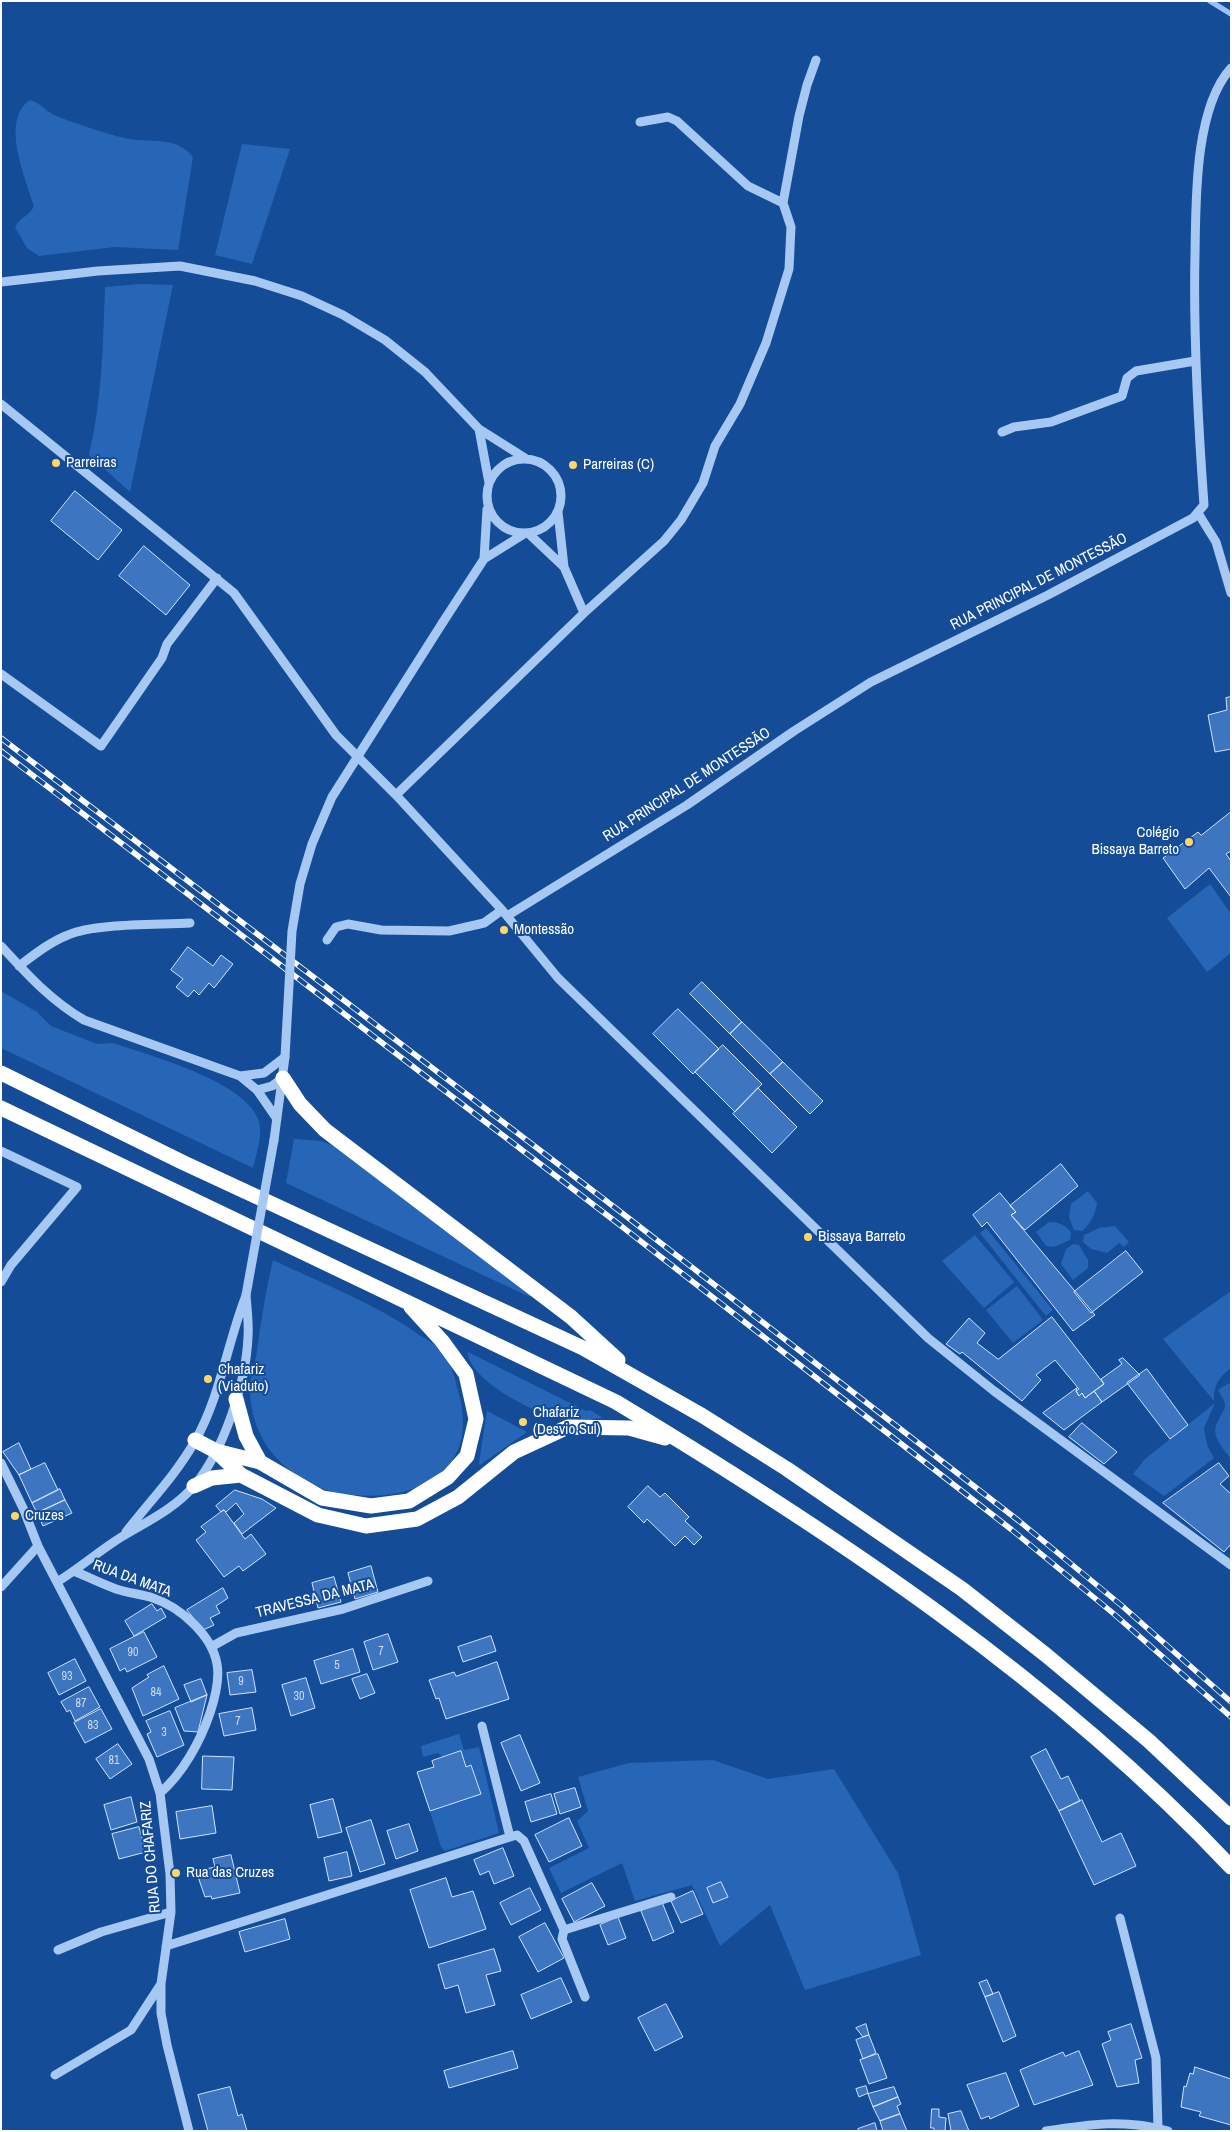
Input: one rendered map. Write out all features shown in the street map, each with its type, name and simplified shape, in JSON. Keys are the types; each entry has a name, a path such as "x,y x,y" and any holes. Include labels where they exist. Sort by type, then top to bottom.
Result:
{"highway":[{"path":"1,1074 184,1163 583,1348 633,1375 787,1469 962,1588 1149,1741 1231,1818"},
{"path":"283,1078 300,1104 325,1130 572,1317 633,1375"},
{"path":"1,1108 616,1402 685,1444 779,1503 953,1624 1028,1683 1126,1765 1231,1866"},
{"path":"216,1451 260,1462 322,1498 370,1506 409,1501 448,1478 467,1456 476,1419 466,1374 442,1341 406,1301"},
{"path":"236,1399 246,1436 260,1462"},
{"path":"196,1440 216,1451 242,1475 318,1515 366,1526 417,1519 458,1497 514,1452 568,1427 630,1428 685,1444"},
{"path":"194,1486 212,1478 242,1475"}],"street":[{"path":"396,795 584,613 664,541 681,520 703,483 715,446 740,404 766,344 789,269 791,228 783,203 806,85 816,60"},
{"path":"1231,68 1217,88 1210,104 1205,124 1196,194 1193,296 1204,505 1198,513 1216,542 1231,593"},
{"path":"640,122 668,117 677,122 748,186 783,203"},
{"path":"1,282 98,271 180,266 264,284 302,296 343,315 384,340 426,372 479,430 525,458"},
{"path":"1002,432 1014,427 1051,422 1122,396 1127,378 1136,371 1195,361"},
{"path":"1,404 234,593 336,735 396,795 505,913 558,978 928,1338 1002,1397 1231,1565"},
{"path":"479,430 489,483 484,560"},
{"path":"489,483 494,472 503,465 525,458 536,460 553,472 561,492 558,512 564,567 584,613"},
{"path":"487,504 492,516 501,525 512,531 526,533 564,567"},
{"path":"123,1536 175,1473 196,1440 220,1380 233,1329 246,1295 274,1140 283,1078 292,931 300,884 312,844 332,796 484,560 526,533 546,527 558,512"},
{"name":"RUA PRINCIPAL DE MONTESSÃO","path":"327,940 336,927 348,924 381,930 449,931 484,923 505,913 687,805 794,731 871,682 1048,594 1193,518 1198,513"},
{"path":"1,674 101,746 162,658 167,644 217,578"},
{"path":"19,966 42,948 69,934 91,929 190,923"},
{"path":"1,946 45,993 62,1007 84,1020 240,1076 257,1090 277,1119"},
{"path":"240,1076 264,1073 285,1057"},
{"path":"257,1090 272,1086 283,1078"},
{"path":"1,1150 77,1187 11,1265 1,1282"},
{"path":"57,1582 74,1572 123,1536 169,1509 194,1486 216,1451 236,1399 245,1366 248,1336 246,1295"},
{"name":"RUA DO CHAFARIZ","path":"1,1463 38,1546 149,1759 160,1793 170,1874 171,1912 161,1984 162,2012 167,2045 190,2131"},
{"path":"1,1587 38,1546"},
{"name":"RUA DA MATA","path":"74,1572 117,1590 154,1598 169,1606 187,1618 211,1647 218,1665 217,1682 208,1716 179,1774 160,1793"},
{"name":"TRAVESSA DA MATA","path":"211,1647 236,1633 342,1609 428,1581"},
{"path":"482,1726 510,1837"},
{"path":"166,1946 517,1836 524,1841 564,1930 562,1939 586,1997"},
{"path":"564,1930 672,1898"},
{"path":"58,1950 101,1932 171,1912"},
{"path":"1120,1918 1156,2058 1158,2128"},
{"path":"55,2075 131,2030 161,1984"},
{"path":"1046,2131 1092,2123 1123,2127 1158,2128 1168,2131"}],"shaded area":[{"path":"30,100 52,114 90,128 129,139 172,143 187,150 193,157 178,250 115,247 39,256 27,248 15,227 34,206 17,150 16,135 17,121 21,109"},
{"path":"242,144 290,149 252,264 215,255"},
{"path":"141,284 173,285 130,492 89,455 99,393 105,287"},
{"path":"1210,884 1231,914 1231,953 1207,972 1167,918"},
{"path":"1,991 37,1012 51,1026 97,1044 113,1043 172,1063 195,1072 237,1094 251,1108 259,1122 260,1139 253,1168 1,1048"},
{"path":"294,1139 320,1141 338,1147 531,1294 530,1297 286,1183"},
{"path":"1088,1191 1097,1203 1094,1215 1082,1231 1074,1230 1069,1217 1071,1204"},
{"path":"1049,1222 1059,1223 1066,1227 1071,1232 1070,1240 1054,1247 1046,1246 1036,1232"},
{"path":"1115,1226 1129,1242 1124,1247 1119,1243 1107,1253 1091,1249 1083,1242 1084,1235 1099,1228"},
{"path":"986,1228 1053,1310 1046,1316 980,1233"},
{"path":"975,1235 1014,1282 984,1308 942,1261"},
{"path":"1073,1244 1079,1245 1088,1260 1088,1268 1073,1280 1061,1264 1066,1249"},
{"path":"273,1260 384,1313 432,1343 444,1354 456,1382 463,1420 460,1442 452,1460 439,1475 422,1485 401,1492 379,1495 354,1495 353,1498 318,1487 307,1481 294,1473 272,1453 264,1441 253,1414 250,1384"},
{"path":"1017,1286 1043,1320 1013,1343 986,1310"},
{"path":"1231,1291 1231,1368 1218,1382 1214,1401 1163,1339"},
{"path":"468,1352 603,1418 561,1419 521,1403 505,1394 479,1374 471,1363"},
{"path":"1229,1383 1231,1385 1231,1459 1219,1442 1215,1432 1225,1407 1218,1390"},
{"path":"1215,1403 1204,1428 1207,1445 1214,1458 1164,1496 1133,1474 1145,1459"},
{"path":"487,1411 527,1432 480,1465 479,1463"},
{"path":"459,1734 464,1750 479,1747 499,1833 445,1851 441,1847 430,1811 481,1794 471,1765 466,1767 461,1751 442,1757 438,1753 423,1757 421,1746"},
{"path":"713,1760 768,1779 834,1769 898,1873 921,1955 805,1990 770,1905 720,1946 692,1885 635,1901 622,1863 561,1893 549,1868 589,1848 577,1821 588,1811 578,1777 629,1763"}],"building":[{"path":"75,491 122,530 98,560 51,521"},
{"path":"144,546 190,585 166,615 119,576"},
{"path":"1231,697 1231,749 1215,752 1208,715 1227,710 1226,698"},
{"path":"1231,812 1231,851 1226,854 1231,861 1231,897 1209,868 1185,889 1163,858 1198,832 1201,835"},
{"path":"188,947 213,966 221,955 233,964 214,988 209,983 199,995 194,990 188,997 176,987 183,979 171,970"},
{"path":"702,982 742,1022 730,1034 690,994"},
{"path":"678,1009 719,1049 693,1074 653,1034"},
{"path":"742,1022 783,1062 770,1074 730,1034"},
{"path":"723,1045 762,1084 735,1112 695,1072"},
{"path":"783,1062 823,1101 810,1114 770,1074"},
{"path":"758,1088 797,1127 772,1153 733,1114"},
{"path":"1061,1164 1078,1186 1025,1230 1011,1215 1016,1212 1010,1206"},
{"path":"1000,1193 1016,1212 1011,1215 1095,1315 1073,1331 987,1222 982,1227 973,1215"},
{"path":"1126,1251 1143,1272 1091,1313 1074,1292"},
{"path":"1052,1317 1104,1384 1085,1398 1082,1393 1079,1396 1076,1391 1079,1389 1055,1360 1036,1375 1041,1380 1022,1401 962,1352 960,1354 946,1344 969,1318 985,1333 977,1343 998,1359"},
{"path":"1123,1358 1140,1375 1102,1402 1094,1391 1104,1384 1101,1379 1122,1364 1119,1360"},
{"path":"1147,1369 1188,1425 1170,1439 1127,1383"},
{"path":"1077,1388 1076,1391 1079,1396 1082,1393 1085,1398 1094,1391 1102,1402 1064,1430 1043,1413"},
{"path":"1082,1423 1117,1452 1104,1464 1069,1437"},
{"path":"19,1443 31,1469 19,1475 3,1452"},
{"path":"45,1463 58,1490 32,1503 19,1475"},
{"path":"1219,1463 1229,1476 1220,1484 1231,1494 1231,1544 1224,1552 1163,1503"},
{"path":"648,1486 660,1497 665,1493 689,1517 685,1521 702,1537 694,1545 685,1536 675,1546 647,1519 644,1523 628,1507"},
{"path":"60,1489 65,1500 37,1513 32,1503"},
{"path":"235,1490 262,1499 276,1508 242,1534 234,1523 244,1514 236,1503 226,1512 224,1510 221,1512 216,1506"},
{"path":"65,1500 72,1513 43,1526 37,1513"},
{"path":"224,1510 245,1539 251,1534 266,1554 243,1571 239,1566 224,1577 196,1540 206,1532 201,1527"},
{"path":"371,1566 378,1592 355,1599 348,1573"},
{"path":"334,1577 341,1602 318,1608 312,1583"},
{"path":"223,1588 228,1598 216,1606 220,1613 210,1618 214,1625 203,1630 187,1610"},
{"path":"152,1604 157,1611 161,1608 166,1617 134,1636 125,1621"},
{"path":"144,1632 157,1657 127,1672 125,1668 120,1671 110,1649"},
{"path":"388,1634 398,1662 373,1670 364,1642"},
{"path":"491,1636 496,1651 463,1662 458,1647"},
{"path":"353,1649 360,1672 321,1684 314,1661"},
{"path":"75,1659 86,1681 59,1695 48,1673"},
{"path":"497,1662 509,1699 446,1719 439,1698 436,1699 429,1680 454,1672 456,1676"},
{"path":"164,1666 179,1699 143,1716 132,1688 149,1677 147,1675"},
{"path":"252,1670 256,1692 230,1695 227,1673"},
{"path":"367,1674 375,1693 360,1699 352,1679"},
{"path":"306,1678 315,1708 291,1716 282,1685"},
{"path":"201,1679 207,1695 191,1702 184,1685"},
{"path":"89,1687 100,1707 75,1721 70,1710 67,1712 61,1702"},
{"path":"207,1695 198,1732 184,1731 175,1708"},
{"path":"252,1708 256,1730 224,1736 219,1714"},
{"path":"101,1709 112,1729 85,1743 74,1723"},
{"path":"170,1711 184,1745 157,1757 147,1734 151,1732 146,1721"},
{"path":"520,1735 540,1783 521,1791 501,1743"},
{"path":"118,1744 132,1764 110,1779 96,1759"},
{"path":"1046,1749 1061,1779 1068,1776 1080,1801 1059,1811 1031,1757"},
{"path":"461,1751 466,1767 471,1765 481,1794 430,1811 417,1772 434,1767 432,1761"},
{"path":"203,1756 234,1757 232,1790 202,1789"},
{"path":"575,1788 581,1807 560,1814 554,1794"},
{"path":"551,1794 557,1814 531,1822 525,1802"},
{"path":"131,1797 137,1822 111,1830 104,1805"},
{"path":"333,1799 342,1832 318,1838 310,1805"},
{"path":"1082,1800 1102,1842 1121,1833 1136,1866 1094,1885 1059,1811"},
{"path":"212,1806 216,1833 180,1839 176,1812"},
{"path":"569,1818 582,1846 549,1862 535,1835"},
{"path":"371,1820 385,1864 360,1872 346,1828"},
{"path":"409,1824 418,1851 396,1859 387,1831"},
{"path":"139,1827 146,1852 119,1859 112,1834"},
{"path":"503,1848 514,1876 494,1884 489,1871 480,1875 474,1860"},
{"path":"347,1852 352,1876 329,1881 324,1858"},
{"path":"231,1855 240,1893 212,1899 211,1896 205,1897 196,1871 215,1867 213,1859"},
{"path":"446,1878 452,1897 473,1891 486,1929 429,1948 410,1890"},
{"path":"721,1882 728,1897 713,1903 707,1888"},
{"path":"592,1883 605,1906 574,1922 562,1899"},
{"path":"530,1888 541,1910 511,1925 500,1903"},
{"path":"693,1891 703,1914 681,1923 671,1901"},
{"path":"662,1902 674,1932 653,1941 641,1911"},
{"path":"618,1917 626,1938 608,1945 600,1925"},
{"path":"285,1919 290,1939 245,1952 239,1932"},
{"path":"545,1923 564,1958 538,1972 519,1937"},
{"path":"494,1949 501,1971 486,1975 495,2005 466,2013 458,1985 445,1989 438,1965"},
{"path":"561,1978 572,2002 531,2019 521,1995"},
{"path":"987,1980 993,1994 985,1997 979,1983"},
{"path":"999,1992 1016,2036 1003,2042 985,1997"},
{"path":"666,2004 683,2037 655,2051 638,2018"},
{"path":"866,2024 869,2035 863,2037 856,2028"},
{"path":"1131,2024 1142,2058 1135,2060 1139,2083 1117,2087 1102,2044 1111,2040 1108,2032"},
{"path":"869,2035 876,2053 863,2059 856,2040"},
{"path":"513,2051 518,2068 449,2088 444,2071"},
{"path":"1079,2051 1093,2085 1034,2105 1020,2070 1063,2052 1065,2056"},
{"path":"878,2054 887,2078 869,2084 860,2060"},
{"path":"1195,2067 1231,2079 1231,2125 1199,2116 1201,2112 1181,2107 1184,2086 1186,2087 1190,2073 1193,2074"},
{"path":"1006,2073 1019,2106 990,2119 989,2116 981,2119 967,2085"},
{"path":"866,2086 868,2093 859,2097 856,2089"},
{"path":"230,2087 238,2116 242,2114 247,2131 208,2131 198,2095"},
{"path":"894,2087 898,2097 873,2107 868,2094"},
{"path":"898,2097 901,2104 897,2106 900,2114 880,2121 873,2107"},
{"path":"932,2109 939,2109 939,2117 946,2118 945,2131 934,2131 934,2128 931,2128"},
{"path":"961,2111 969,2131 951,2131 948,2114"},
{"path":"900,2114 907,2131 883,2131 880,2121"},
{"path":"875,2123 877,2131 859,2131 858,2129"}],"waterway":[{"path":"1210,1 1231,14"}],"railway":[{"path":"1,738 622,1213 1019,1521 1121,1605 1231,1702"},
{"path":"1,751 616,1222 1012,1530 1114,1614 1231,1717"}],"place":[{"name":"Parreiras","path":"56,463"},
{"name":"Parreiras (C)","path":"573,465"},
{"name":"Colégio Bissaya Barreto","path":"1189,842"},
{"name":"Montessão","path":"504,930"},
{"name":"Bissaya Barreto","path":"808,1237"},
{"name":"Chafariz (Viaduto)","path":"208,1379"},
{"name":"Chafariz (Desvio Sul)","path":"523,1422"},
{"name":"Cruzes","path":"15,1516"},
{"name":"Rua das Cruzes","path":"176,1873"}]}
